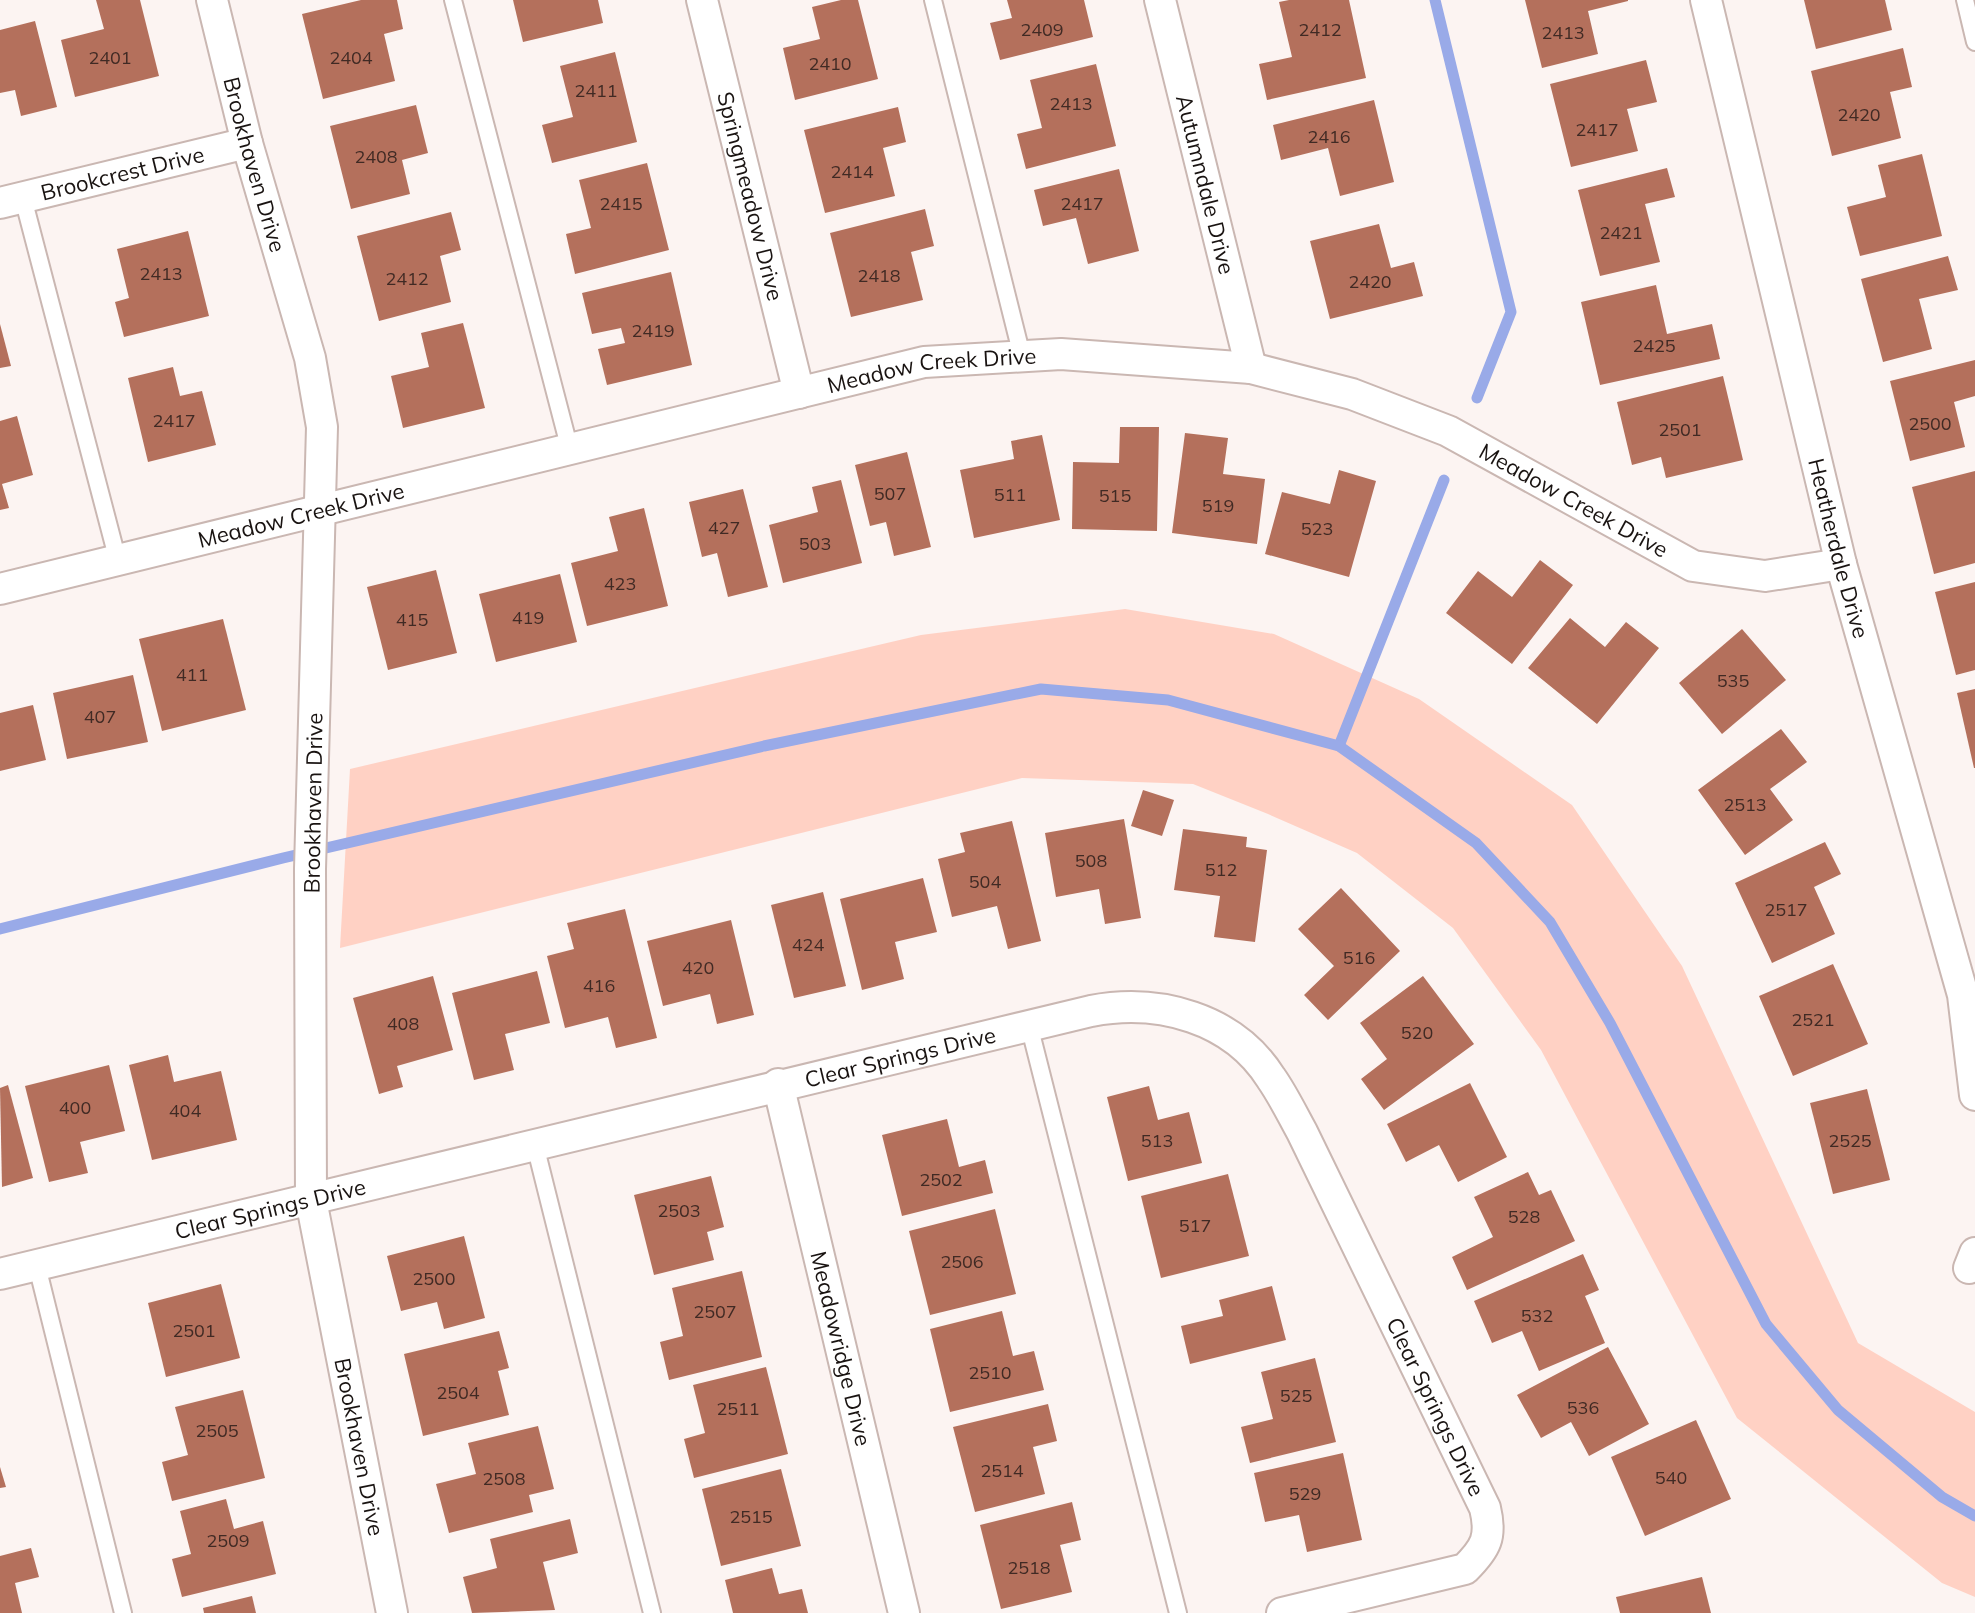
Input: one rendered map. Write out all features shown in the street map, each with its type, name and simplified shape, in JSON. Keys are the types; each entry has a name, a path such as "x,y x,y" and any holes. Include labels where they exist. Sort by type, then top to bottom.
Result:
{"street":[{"name":"Brookhaven Drive","path":"212,0 247,143 310,358 322,427 312,794 311,1200 392,1613"},
{"name":"Springmeadow Drive","path":"702,0 799,393"},
{"name":"Autumndale Drive","path":"1160,0 1251,368"},
{"name":"Heatherdale Drive","path":"1706,0 1841,564 1963,995 1975,1095"},
{"name":"Brookcrest Drive","path":"11,200 247,143"},
{"name":"Meadow Creek Drive","path":"0,589 924,362 1061,354 1251,368 1352,394 1448,431 1693,566 1765,576 1841,564"},
{"name":"Clear Springs Drive","path":"0,1274 1029,1025 1113,1007 1179,1010 1230,1034 1270,1075 1302,1132 1485,1508 1490,1528 1482,1552 1465,1569 1282,1613"},
{"name":"Meadowridge Drive","path":"778,1084 904,1613"}],"lane":[{"path":"453,0 570,450"},
{"path":"933,0 1022,356"},
{"path":"1965,0 1975,42"},
{"path":"11,200 118,561"},
{"path":"1029,1025 1178,1613"},
{"path":"535,1145 652,1613"},
{"path":"37,1266 123,1613"}],"shaded area":[{"path":"1125,609 1274,634 1419,699 1572,805 1682,966 1858,1343 1975,1412 1975,1597 1942,1583 1737,1418 1541,1050 1453,928 1357,853 1193,784 1022,778 340,948 350,769 921,635"}],"building":[{"path":"96,0 140,0 159,76 75,97 61,40 104,29"},
{"path":"361,0 397,0 403,29 384,34 395,81 323,99 302,14"},
{"path":"513,0 598,0 603,23 523,42"},
{"path":"841,0 858,0 878,79 795,100 783,48 820,39 812,7"},
{"path":"1007,0 1084,0 1093,37 1000,60 990,23 1012,18"},
{"path":"1349,0 1366,78 1267,100 1259,64 1292,57 1279,2"},
{"path":"1525,0 1628,1 1588,11 1598,54 1542,68"},
{"path":"1804,0 1885,0 1892,30 1816,49"},
{"path":"35,21 57,107 21,116 15,90 0,93 0,30"},
{"path":"1903,48 1912,87 1890,92 1901,138 1832,156 1811,71"},
{"path":"615,52 637,142 552,163 542,125 573,117 560,66"},
{"path":"1646,60 1657,102 1627,109 1638,151 1571,167 1550,84"},
{"path":"1096,64 1116,146 1026,169 1017,134 1042,128 1030,80"},
{"path":"1374,100 1394,182 1340,196 1328,148 1281,160 1273,125"},
{"path":"416,105 428,153 402,160 410,194 351,209 330,126"},
{"path":"898,107 906,142 883,148 895,196 825,213 804,130"},
{"path":"1922,154 1942,236 1860,256 1847,207 1886,197 1878,165"},
{"path":"647,163 669,250 575,274 566,234 591,228 579,180"},
{"path":"1667,168 1675,197 1645,204 1660,262 1600,276 1578,190"},
{"path":"1119,169 1139,251 1088,264 1076,218 1043,226 1034,190"},
{"path":"925,209 934,246 911,252 923,300 851,317 830,233"},
{"path":"451,212 461,250 440,256 451,302 379,321 357,236"},
{"path":"1379,224 1391,268 1414,262 1423,296 1330,319 1310,241"},
{"path":"188,231 209,316 124,337 115,302 129,298 117,249"},
{"path":"1948,256 1958,290 1919,299 1932,349 1883,362 1861,279"},
{"path":"671,272 692,365 607,385 598,349 625,343 621,328 592,334 582,293"},
{"path":"1656,285 1667,334 1712,324 1720,359 1600,385 1581,302"},
{"path":"463,323 485,408 403,428 391,376 429,367 421,333"},
{"path":"0,324 11,366 0,368"},
{"path":"1975,360 1975,396 1954,402 1965,447 1910,461 1890,381"},
{"path":"173,367 180,396 202,391 216,445 148,462 128,378"},
{"path":"1723,376 1743,460 1666,478 1661,457 1632,465 1617,402"},
{"path":"17,416 33,475 2,484 9,508 0,510 0,421"},
{"path":"1120,427 1159,427 1157,531 1072,529 1073,462 1119,463"},
{"path":"1185,433 1228,438 1223,474 1265,479 1257,544 1172,533"},
{"path":"1042,435 1060,520 974,538 960,470 1014,459 1011,441"},
{"path":"907,452 931,547 894,556 886,522 870,526 855,465"},
{"path":"1339,470 1376,481 1349,577 1265,554 1282,492 1330,504"},
{"path":"1975,471 1975,563 1934,574 1912,487"},
{"path":"841,480 862,563 783,583 769,525 818,512 812,487"},
{"path":"743,489 768,587 728,597 717,553 702,557 689,502"},
{"path":"644,508 668,606 587,626 571,563 618,551 609,517"},
{"path":"1540,560 1573,585 1512,664 1446,613 1478,571 1512,597"},
{"path":"436,570 457,653 388,670 367,587"},
{"path":"560,574 577,642 496,662 479,594"},
{"path":"1975,582 1975,670 1956,675 1935,592"},
{"path":"1570,618 1605,647 1626,622 1659,648 1597,724 1528,668"},
{"path":"223,619 246,710 162,731 139,639"},
{"path":"1742,629 1786,680 1722,734 1679,683"},
{"path":"133,675 148,742 67,759 53,693"},
{"path":"1975,689 1975,768 1974,768 1957,693"},
{"path":"33,705 46,760 0,771 0,713"},
{"path":"1781,729 1807,762 1770,789 1793,820 1745,855 1698,790"},
{"path":"1143,790 1174,800 1162,836 1131,826"},
{"path":"1124,819 1141,918 1105,924 1099,889 1056,897 1045,833"},
{"path":"1012,821 1041,941 1008,949 997,906 952,917 938,859 965,852 960,833"},
{"path":"1183,829 1247,837 1246,847 1267,850 1255,942 1214,937 1220,896 1174,890"},
{"path":"1825,842 1841,874 1814,887 1835,934 1772,963 1735,883"},
{"path":"923,878 937,932 895,942 904,979 862,990 840,899"},
{"path":"1341,888 1400,951 1328,1020 1304,995 1334,966 1298,929"},
{"path":"823,892 846,986 794,998 771,905"},
{"path":"625,909 657,1038 616,1048 608,1017 565,1028 547,956 574,949 567,923"},
{"path":"731,920 754,1015 717,1024 710,994 663,1006 647,941"},
{"path":"1833,964 1868,1044 1793,1076 1759,996"},
{"path":"537,971 550,1023 505,1034 514,1070 474,1080 452,993"},
{"path":"433,976 453,1050 397,1066 403,1087 379,1094 353,998"},
{"path":"1423,976 1474,1044 1384,1110 1361,1079 1387,1059 1360,1023"},
{"path":"168,1055 174,1082 221,1071 237,1140 152,1160 129,1065"},
{"path":"109,1065 125,1131 80,1142 88,1173 49,1182 25,1086"},
{"path":"1470,1083 1507,1157 1458,1182 1439,1145 1406,1162 1387,1124"},
{"path":"8,1085 33,1178 2,1187 0,1088"},
{"path":"1149,1086 1158,1120 1189,1112 1202,1163 1128,1181 1107,1097"},
{"path":"1867,1089 1890,1180 1833,1194 1810,1103"},
{"path":"947,1119 959,1167 985,1160 993,1193 902,1216 882,1135"},
{"path":"1528,1172 1539,1195 1551,1190 1575,1241 1467,1290 1452,1257 1493,1237 1474,1197"},
{"path":"1228,1174 1249,1256 1161,1278 1141,1196"},
{"path":"711,1176 724,1227 707,1232 714,1260 654,1275 634,1195"},
{"path":"995,1209 1016,1294 930,1315 909,1231"},
{"path":"464,1236 485,1318 444,1329 437,1302 401,1311 387,1256"},
{"path":"1583,1254 1599,1290 1585,1296 1605,1343 1539,1371 1522,1331 1492,1343 1474,1301"},
{"path":"742,1271 762,1357 669,1380 660,1342 683,1336 672,1288"},
{"path":"221,1284 240,1358 166,1377 148,1303"},
{"path":"1272,1286 1286,1340 1190,1364 1181,1326 1223,1316 1219,1300"},
{"path":"1002,1311 1013,1356 1034,1351 1044,1390 950,1412 930,1329"},
{"path":"499,1331 509,1368 498,1371 509,1415 423,1436 404,1354"},
{"path":"1608,1347 1649,1424 1589,1456 1571,1422 1541,1438 1517,1395"},
{"path":"1315,1358 1336,1442 1250,1463 1241,1427 1273,1419 1261,1372"},
{"path":"766,1367 788,1454 694,1478 684,1439 705,1433 693,1385"},
{"path":"243,1390 265,1478 172,1501 162,1462 188,1455 175,1407"},
{"path":"1048,1404 1057,1441 1033,1447 1045,1494 975,1512 953,1427"},
{"path":"1696,1420 1731,1499 1645,1536 1611,1457"},
{"path":"538,1426 554,1489 529,1495 533,1512 449,1533 436,1484 476,1474 468,1443"},
{"path":"1343,1453 1362,1540 1307,1552 1299,1515 1265,1522 1254,1473"},
{"path":"0,1467 6,1487 0,1488"},
{"path":"781,1469 801,1546 721,1566 702,1489"},
{"path":"226,1499 234,1529 263,1521 276,1574 182,1597 172,1559 191,1554 180,1511"},
{"path":"1072,1502 1081,1540 1060,1545 1072,1592 1001,1609 980,1525"},
{"path":"570,1519 578,1553 543,1562 555,1610 472,1613 463,1577 497,1568 490,1539"},
{"path":"31,1548 39,1577 15,1583 22,1613 0,1613 0,1556"},
{"path":"772,1568 779,1594 802,1589 808,1613 733,1613 725,1580"},
{"path":"1702,1577 1711,1613 1620,1613 1616,1597"},
{"path":"252,1596 256,1613 204,1613 203,1608"}],"waterway":[{"path":"1435,0 1511,312 1477,398"},
{"path":"1339,746 1444,480"},
{"path":"0,929 283,858 764,746 1041,689 1168,700 1339,746 1476,843 1550,922 1610,1023 1766,1324 1838,1410 1942,1497 1975,1516"}]}
